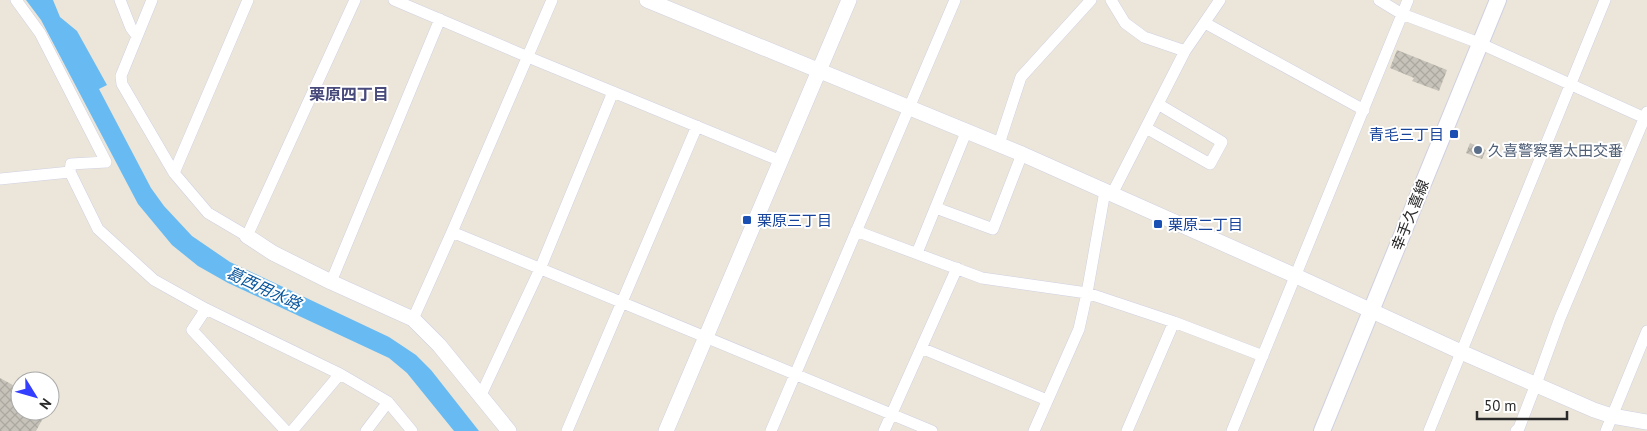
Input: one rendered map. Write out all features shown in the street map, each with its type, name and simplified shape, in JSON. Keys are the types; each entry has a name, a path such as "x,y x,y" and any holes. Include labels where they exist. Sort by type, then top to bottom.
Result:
{"main road":[{"name":"幸手久喜線","path":"1322,431 1498,0"}],"street":[{"path":"16,0 40,33 106,162 71,164 70,172 98,229 154,280 206,309 340,374 388,402 412,431"},
{"path":"120,0 131,28 137,36"},
{"path":"152,0 121,80 174,174 208,213 273,253 330,282 413,318 439,344 509,431"},
{"path":"174,174 248,0"},
{"path":"247,236 354,0"},
{"path":"394,0 781,161"},
{"path":"413,318 552,0"},
{"path":"647,0 967,130 1536,384 1612,416 1647,422"},
{"path":"666,431 849,0"},
{"path":"771,431 955,0"},
{"path":"999,144 1021,77 1091,0"},
{"path":"1111,0 1125,23 1144,37 1185,51"},
{"path":"1034,431 1078,329 1108,193 1146,128 1185,51 1220,0"},
{"path":"1379,0 1402,14 1479,44 1646,116 1560,318 1536,384 1516,431"},
{"path":"1232,431 1408,0"},
{"path":"1429,431 1605,0"},
{"path":"330,282 440,19"},
{"path":"1205,23 1364,110"},
{"path":"481,395 540,269 613,92"},
{"path":"1146,128 1210,164 1222,142 1158,104"},
{"path":"567,431 697,126"},
{"path":"916,254 967,130"},
{"path":"936,208 993,229 1022,154"},
{"path":"0,178 70,172"},
{"path":"856,231 982,278 1087,293 1174,322 1263,356"},
{"path":"452,232 932,431"},
{"path":"884,431 957,268"},
{"path":"206,309 192,330 286,431"},
{"path":"1127,431 1174,322"},
{"path":"1606,431 1647,331"},
{"path":"921,348 1047,400"},
{"path":"292,431 340,374"},
{"path":"366,431 388,402"}],"water":[{"name":"葛西用水路","path":"26,0 53,0 60,17 77,31 107,85 99,89 151,188 164,206 192,236 230,262 389,337 416,355 431,370 479,431 454,431 407,373 389,358 228,283 198,266 172,245 138,204 41,20"}],"building":[{"path":"1397,50 1447,70 1439,91 1412,81 1414,78 1390,68"},
{"path":"1470,143 1486,150 1482,159 1466,153"},
{"path":"0,378 10,384 10,421 42,421 36,431 0,431"}],"place":[{"name":"青毛三丁目","path":"1454,134"},
{"name":"久喜警察署太田交番","path":"1478,150"},
{"name":"栗原三丁目","path":"747,220"},
{"name":"栗原二丁目","path":"1158,224"}],"district":[{"name":"栗原四丁目","path":"349,94"}]}
